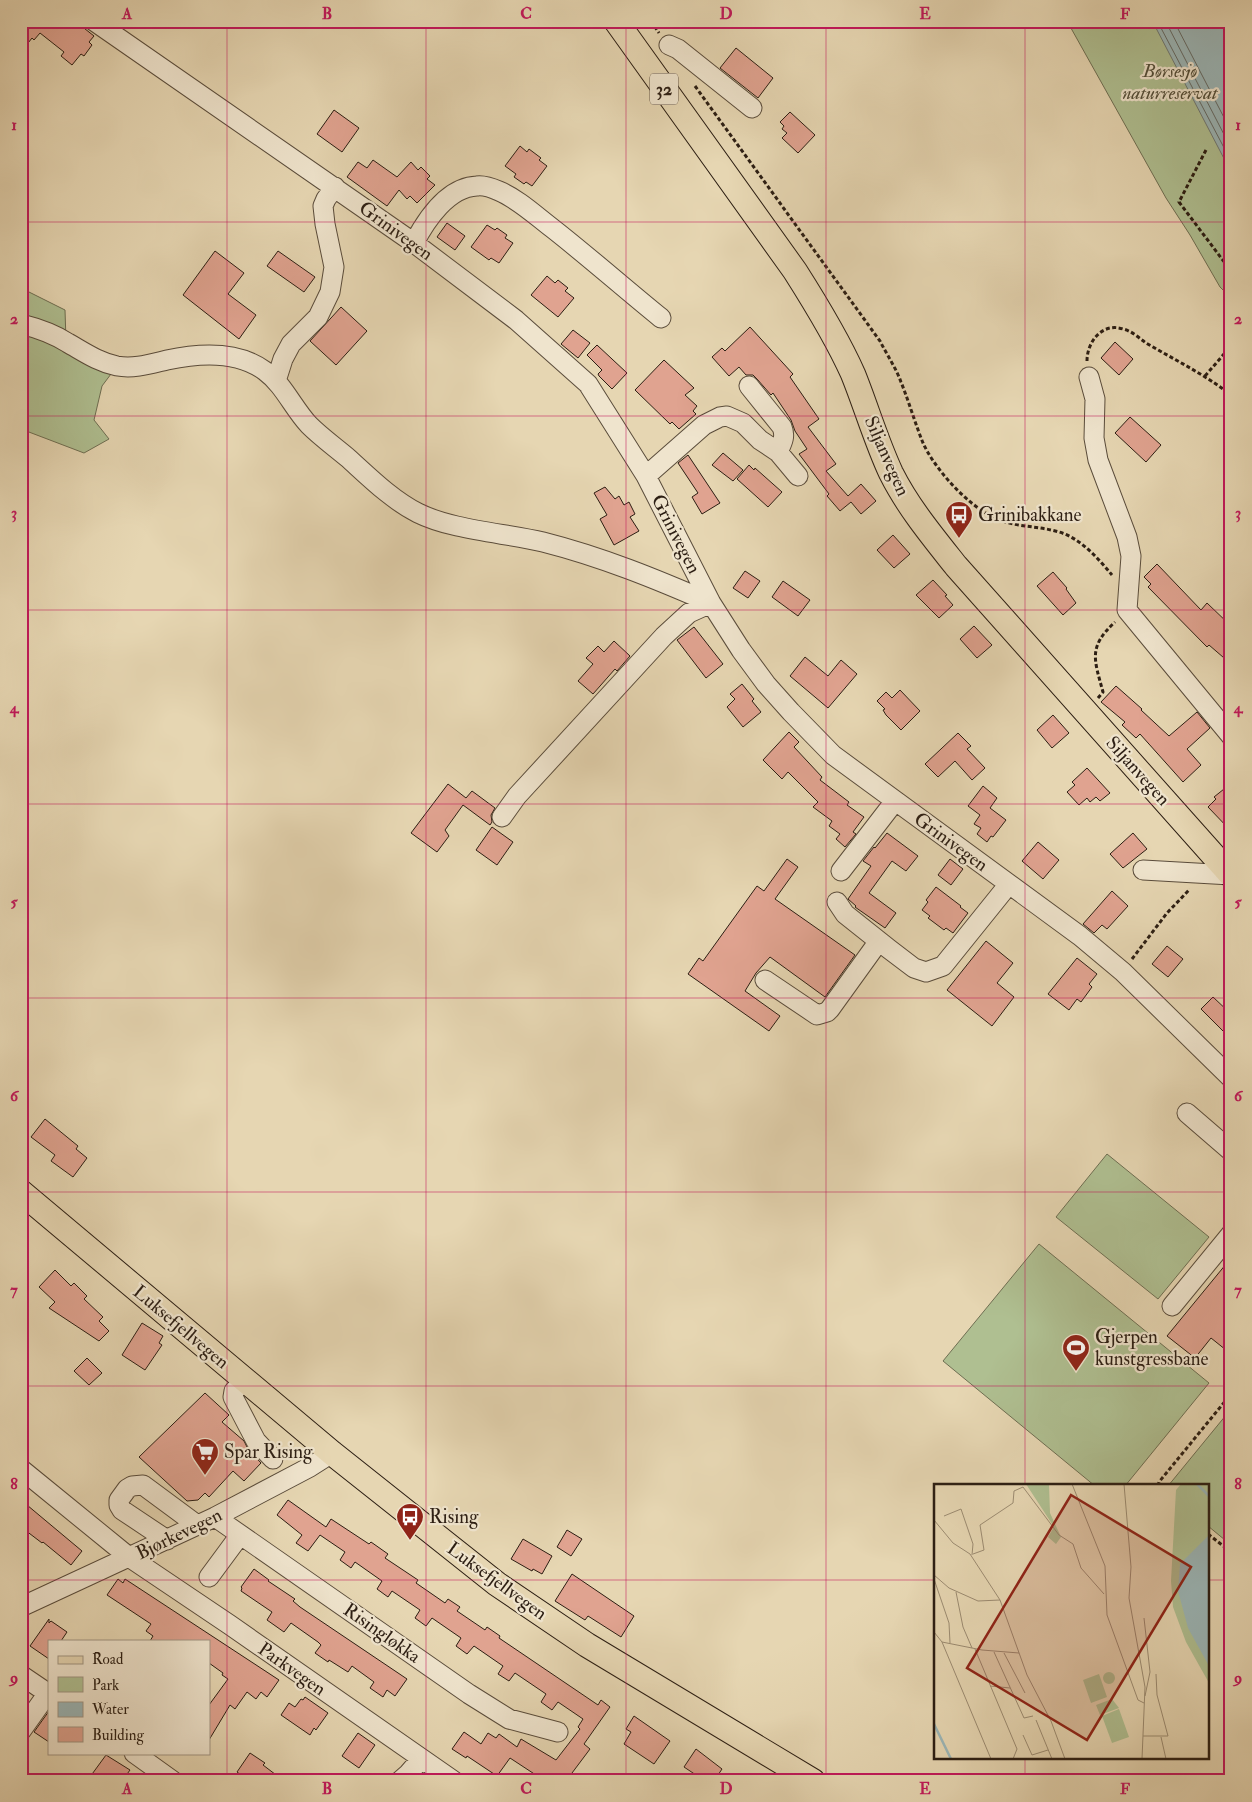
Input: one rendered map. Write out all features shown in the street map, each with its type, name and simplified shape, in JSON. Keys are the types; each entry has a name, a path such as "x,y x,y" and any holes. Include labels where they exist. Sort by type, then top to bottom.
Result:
{"main road":[{"name":"Siljanvegen","path":"616,21 779,248 818,307 852,372 892,473 906,499 956,566 1231,875"},
{"name":"Luksefjellvegen","path":"21,1192 332,1453 490,1578 587,1645 813,1781"}],"street":[{"name":"Grinivegen","path":"94,21 414,243 516,320 588,384 646,476 712,603 746,657 790,712 833,755 1080,936 1123,972 1231,1078"},
{"path":"669,46 678,49 752,108"},
{"path":"414,243 427,222 451,196 466,188 477,186 493,188 536,215 661,318"},
{"path":"276,381 283,359 291,344 318,317 330,292 334,267 323,206 334,187"},
{"path":"21,324 36,328 66,341 96,360 117,366 137,367 201,355 220,355 243,359 264,370 276,381 309,425 388,493 418,513 468,528 516,536 594,556 649,576 712,603"},
{"path":"1089,377 1095,399 1094,438 1098,460 1127,537 1131,556 1128,602 1231,736"},
{"path":"749,386 782,427 783,441 778,452"},
{"path":"646,476 704,425 720,417 727,416 742,423 760,440 778,452 798,476"},
{"path":"502,817 517,796 664,636 690,613 712,603"},
{"path":"842,871 895,801"},
{"path":"1143,870 1231,875"},
{"path":"837,902 845,914 879,941 914,968 926,972 943,966 1009,884"},
{"path":"764,980 817,1015 821,1014 830,1009 879,941"},
{"path":"1187,1113 1231,1151"},
{"path":"1172,1306 1231,1234"},
{"path":"245,1380 234,1391 233,1397 256,1441 273,1459"},
{"name":"Bjørkevegen","path":"21,1607 215,1517 310,1467 332,1453"},
{"name":"Parkvegen","path":"21,1470 129,1558 230,1625 454,1781"},
{"path":"167,1540 122,1510 119,1506 119,1500 132,1486 143,1486 197,1525"},
{"name":"Risingløkka","path":"215,1517 469,1694 509,1719 558,1732"},
{"path":"209,1577 240,1535"},
{"path":"21,1675 48,1694 21,1731"},
{"path":"135,1754 173,1781"},
{"path":"400,1781 421,1759"}],"path":[{"path":"690,79 880,341 901,380 924,445 942,472 963,495 989,515 1010,524 1058,532 1074,539 1104,565 1128,602 1104,632 1095,647 1096,666 1103,692 1087,713"},
{"path":"1206,150 1179,202 1231,271"},
{"path":"1089,377 1087,356 1090,343 1101,331 1122,328 1205,376 1231,395"},
{"path":"1205,376 1231,346"},
{"path":"1123,972 1167,913 1203,874"},
{"path":"1158,1484 1231,1394"},
{"path":"1210,1536 1231,1552"}],"green space":[{"name":"Børsesjø naturreservat","path":"1067,21 1231,21 1231,298 1220,287 1166,198"},
{"path":"21,288 65,310 66,341 117,366 102,386 94,420 109,439 84,453 21,429"},
{"path":"1107,1154 1209,1237 1158,1299 1056,1217"},
{"name":"Gjerpen kunstgressbane","path":"1039,1244 1209,1383 1127,1484 1093,1484 943,1361"},
{"path":"1231,1409 1231,1545 1210,1528 1210,1484 1170,1484"}],"water":[{"path":"1157,21 1231,21 1231,172 1156,28"}],"building":[{"path":"21,21 75,21 94,36 89,42 92,45 84,56 81,54 72,65 61,56 64,52 40,33 34,40 32,38 21,52"},
{"path":"736,48 773,78 758,98 720,68"},
{"path":"334,110 359,128 342,152 317,134"},
{"path":"790,112 815,135 798,153 782,138 787,133 782,129 784,126 780,122"},
{"path":"520,146 527,152 529,149 541,158 539,160 547,166 532,186 526,182 524,184 514,177 516,174 505,166"},
{"path":"373,160 397,177 411,162 418,170 421,167 430,176 427,179 435,185 417,203 410,196 407,199 399,190 387,206 347,177 358,162 367,168"},
{"path":"447,223 465,236 455,250 437,237"},
{"path":"487,225 495,230 497,228 507,235 505,238 513,243 499,263 491,258 489,260 471,247"},
{"path":"215,251 244,273 228,294 256,315 239,339 183,295"},
{"path":"278,251 315,277 304,292 267,266"},
{"path":"547,276 555,283 558,280 568,288 565,291 574,298 558,317 531,295"},
{"path":"341,307 367,331 336,365 310,341"},
{"path":"750,327 793,374 790,377 819,419 808,427 836,464 826,471 848,496 861,484 876,501 861,514 851,502 840,511 827,496 829,494 799,454 807,449 773,393 771,395 753,375 746,375 739,367 729,376 712,357 722,348 725,351"},
{"path":"573,330 590,343 578,358 561,344"},
{"path":"1115,342 1133,359 1119,375 1101,358"},
{"path":"597,345 627,373 612,389 599,376 598,374 602,370 587,355"},
{"path":"664,360 694,388 685,395 697,406 693,411 696,414 679,429 672,422 670,424 635,390"},
{"path":"1130,417 1161,445 1146,462 1115,433"},
{"path":"723,453 743,470 733,481 712,465"},
{"path":"688,455 720,503 702,514 692,497 698,493 678,463"},
{"path":"749,465 782,492 768,507 737,479"},
{"path":"605,487 615,499 619,496 624,505 629,502 635,514 630,517 639,531 614,545 600,519 607,515 594,493"},
{"path":"893,535 910,554 894,568 877,550"},
{"path":"1157,564 1201,610 1207,603 1231,626 1231,664 1209,645 1207,647 1148,587 1151,584 1144,577"},
{"path":"745,571 760,581 748,598 733,588"},
{"path":"1053,572 1067,588 1076,603 1063,615 1037,586"},
{"path":"933,580 947,595 945,596 953,605 939,618 916,595"},
{"path":"783,581 810,600 798,616 772,597"},
{"path":"974,626 992,645 977,658 960,639"},
{"path":"694,627 723,664 706,678 677,640"},
{"path":"614,641 630,656 617,671 615,669 593,694 578,681 593,664 586,658 598,646 604,652"},
{"path":"805,657 828,676 841,660 857,674 828,708 790,676"},
{"path":"742,684 754,699 752,701 761,712 743,727 727,707 735,699 730,694"},
{"path":"1116,686 1169,736 1197,712 1210,728 1187,749 1201,765 1183,782 1140,734 1136,738 1122,725 1125,722 1101,702"},
{"path":"900,690 920,711 901,730 886,715 883,710 885,709 877,701 886,692 892,698"},
{"path":"1053,715 1069,733 1052,748 1037,730"},
{"path":"789,732 799,742 794,747 822,777 820,780 849,802 847,805 864,817 853,832 856,834 845,847 836,839 840,834 829,826 832,821 813,807 818,802 788,772 782,779 763,760"},
{"path":"958,733 971,746 967,749 985,768 972,780 955,761 938,777 925,764"},
{"path":"1087,768 1110,793 1100,801 1096,797 1090,802 1087,798 1079,805 1067,792 1075,785 1072,782"},
{"path":"448,784 466,798 472,791 495,808 491,815 492,822 490,825 463,805 445,830 449,836 437,852 411,833"},
{"path":"983,786 997,798 990,808 1006,820 987,842 977,834 981,828 974,824 980,815 968,806"},
{"path":"1231,786 1231,831 1208,807 1216,799 1214,797"},
{"path":"492,827 513,842 497,865 476,850"},
{"path":"887,833 918,856 906,871 892,861 869,893 896,913 885,928 855,907 848,899 871,866 863,861"},
{"path":"1133,833 1147,849 1123,868 1110,854"},
{"path":"1038,842 1059,860 1043,879 1022,861"},
{"path":"787,859 798,867 775,899 855,955 825,997 770,957 756,973 745,991 780,1016 769,1031 688,974 699,958 703,961 757,886 764,891"},
{"path":"950,859 963,869 951,885 938,875"},
{"path":"936,887 968,913 953,933 946,928 944,930 928,918 930,916 922,910 928,902 926,900"},
{"path":"1112,891 1128,906 1107,929 1102,925 1094,933 1083,924"},
{"path":"986,941 1013,963 997,983 1014,997 992,1026 947,990"},
{"path":"1167,946 1183,959 1168,977 1152,964"},
{"path":"1077,958 1097,974 1089,984 1092,987 1081,1002 1077,999 1069,1010 1048,994"},
{"path":"1213,997 1231,1014 1231,1039 1201,1009"},
{"path":"45,1119 78,1146 76,1149 87,1158 73,1177 51,1161 55,1155 31,1137"},
{"path":"1231,1258 1231,1354 1211,1338 1195,1358 1167,1336"},
{"path":"55,1270 71,1286 74,1283 87,1296 84,1299 103,1317 99,1321 109,1331 99,1341 49,1308 55,1302 39,1287"},
{"path":"142,1323 163,1336 159,1343 162,1345 145,1370 122,1355"},
{"path":"87,1358 102,1373 89,1385 74,1371"},
{"path":"205,1393 229,1415 222,1422 244,1441 248,1449 261,1463 244,1481 233,1471 209,1497 205,1493 198,1500 187,1501 139,1457"},
{"path":"21,1500 82,1551 71,1565 21,1527"},
{"path":"288,1500 326,1527 331,1519 369,1544 371,1542 388,1554 385,1558 418,1580 416,1583 445,1603 448,1599 460,1607 457,1611 485,1630 487,1627 500,1636 499,1638 598,1705 601,1700 610,1707 584,1744 590,1749 566,1781 545,1781 510,1758 497,1776 467,1756 466,1758 452,1749 464,1732 481,1744 488,1733 496,1738 499,1734 517,1747 521,1739 556,1760 580,1729 578,1727 583,1719 558,1702 552,1710 541,1702 546,1694 515,1673 509,1681 498,1674 503,1666 474,1646 467,1654 456,1646 461,1638 432,1618 426,1626 415,1618 420,1610 392,1591 388,1597 377,1589 382,1581 355,1562 351,1568 340,1560 345,1552 320,1535 308,1551 296,1543 302,1535 277,1515"},
{"path":"567,1530 582,1539 571,1556 557,1547"},
{"path":"523,1539 552,1556 542,1574 533,1569 532,1571 511,1559"},
{"path":"254,1569 295,1599 293,1601 300,1607 407,1679 395,1696 387,1690 383,1697 370,1688 374,1682 352,1666 348,1672 315,1653 321,1645 291,1623 284,1632 267,1620 272,1612 241,1591 241,1587"},
{"path":"572,1574 634,1616 621,1637 588,1616 585,1620 555,1601"},
{"path":"118,1579 123,1583 125,1579 279,1680 267,1697 261,1692 256,1699 247,1692 235,1709 230,1705 210,1738 210,1704 228,1679 210,1664 210,1640 151,1640 153,1636 146,1631 151,1624 107,1595"},
{"path":"49,1619 49,1623 51,1621 67,1632 62,1640 48,1640 48,1658 30,1646"},
{"path":"305,1697 328,1713 310,1735 281,1715 289,1703 295,1707"},
{"path":"48,1712 48,1741 34,1732"},
{"path":"634,1716 670,1741 654,1764 624,1744 631,1732 626,1729"},
{"path":"358,1733 375,1745 359,1768 342,1756"},
{"path":"696,1749 722,1769 714,1781 705,1781 684,1767"},
{"path":"250,1753 265,1763 263,1765 284,1781 249,1781 237,1772"},
{"path":"106,1755 130,1770 122,1781 87,1781"}],"place":[{"name":"Grinibakkane","path":"959,539"},
{"name":"Gjerpen kunstgressbane","path":"1076,1372"},
{"name":"Spar Rising","path":"205,1476"},
{"name":"Rising","path":"410,1541"}]}
